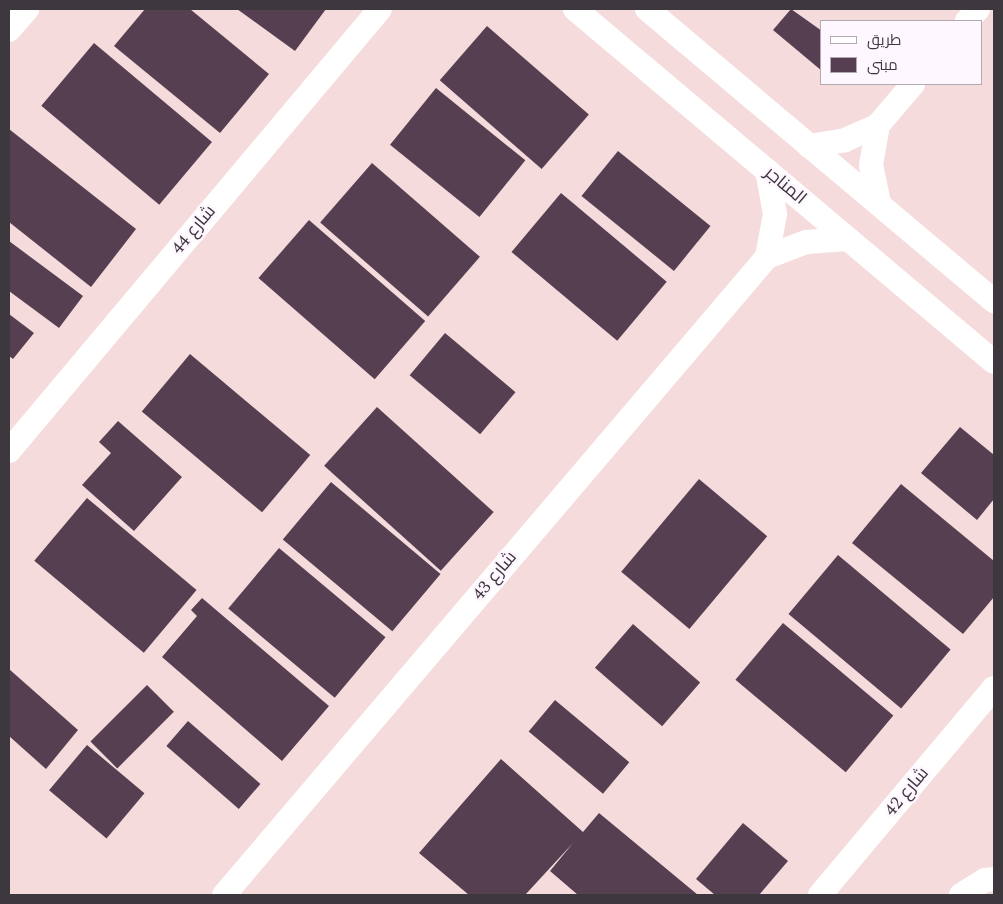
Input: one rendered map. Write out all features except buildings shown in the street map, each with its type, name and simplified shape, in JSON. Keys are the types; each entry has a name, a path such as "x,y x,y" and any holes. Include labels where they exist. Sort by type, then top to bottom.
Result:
{"street":[{"path":"9,30 27,9"},
{"name":"شارع 44","path":"9,451 380,9"},
{"name":"المناجر","path":"575,9 994,362"},
{"path":"646,9 994,301"},
{"path":"968,20 978,9"},
{"path":"809,146 845,140 878,124 912,85"},
{"path":"878,124 871,165 879,204"},
{"path":"767,170 775,214 767,258"},
{"name":"شارع 43","path":"224,895 767,258 806,242 848,239"},
{"name":"شارع 42","path":"820,895 994,688"},
{"path":"961,895 985,880 994,879"}],"shaded area":[{"path":"9,9 994,9 994,895 9,895"}]}
